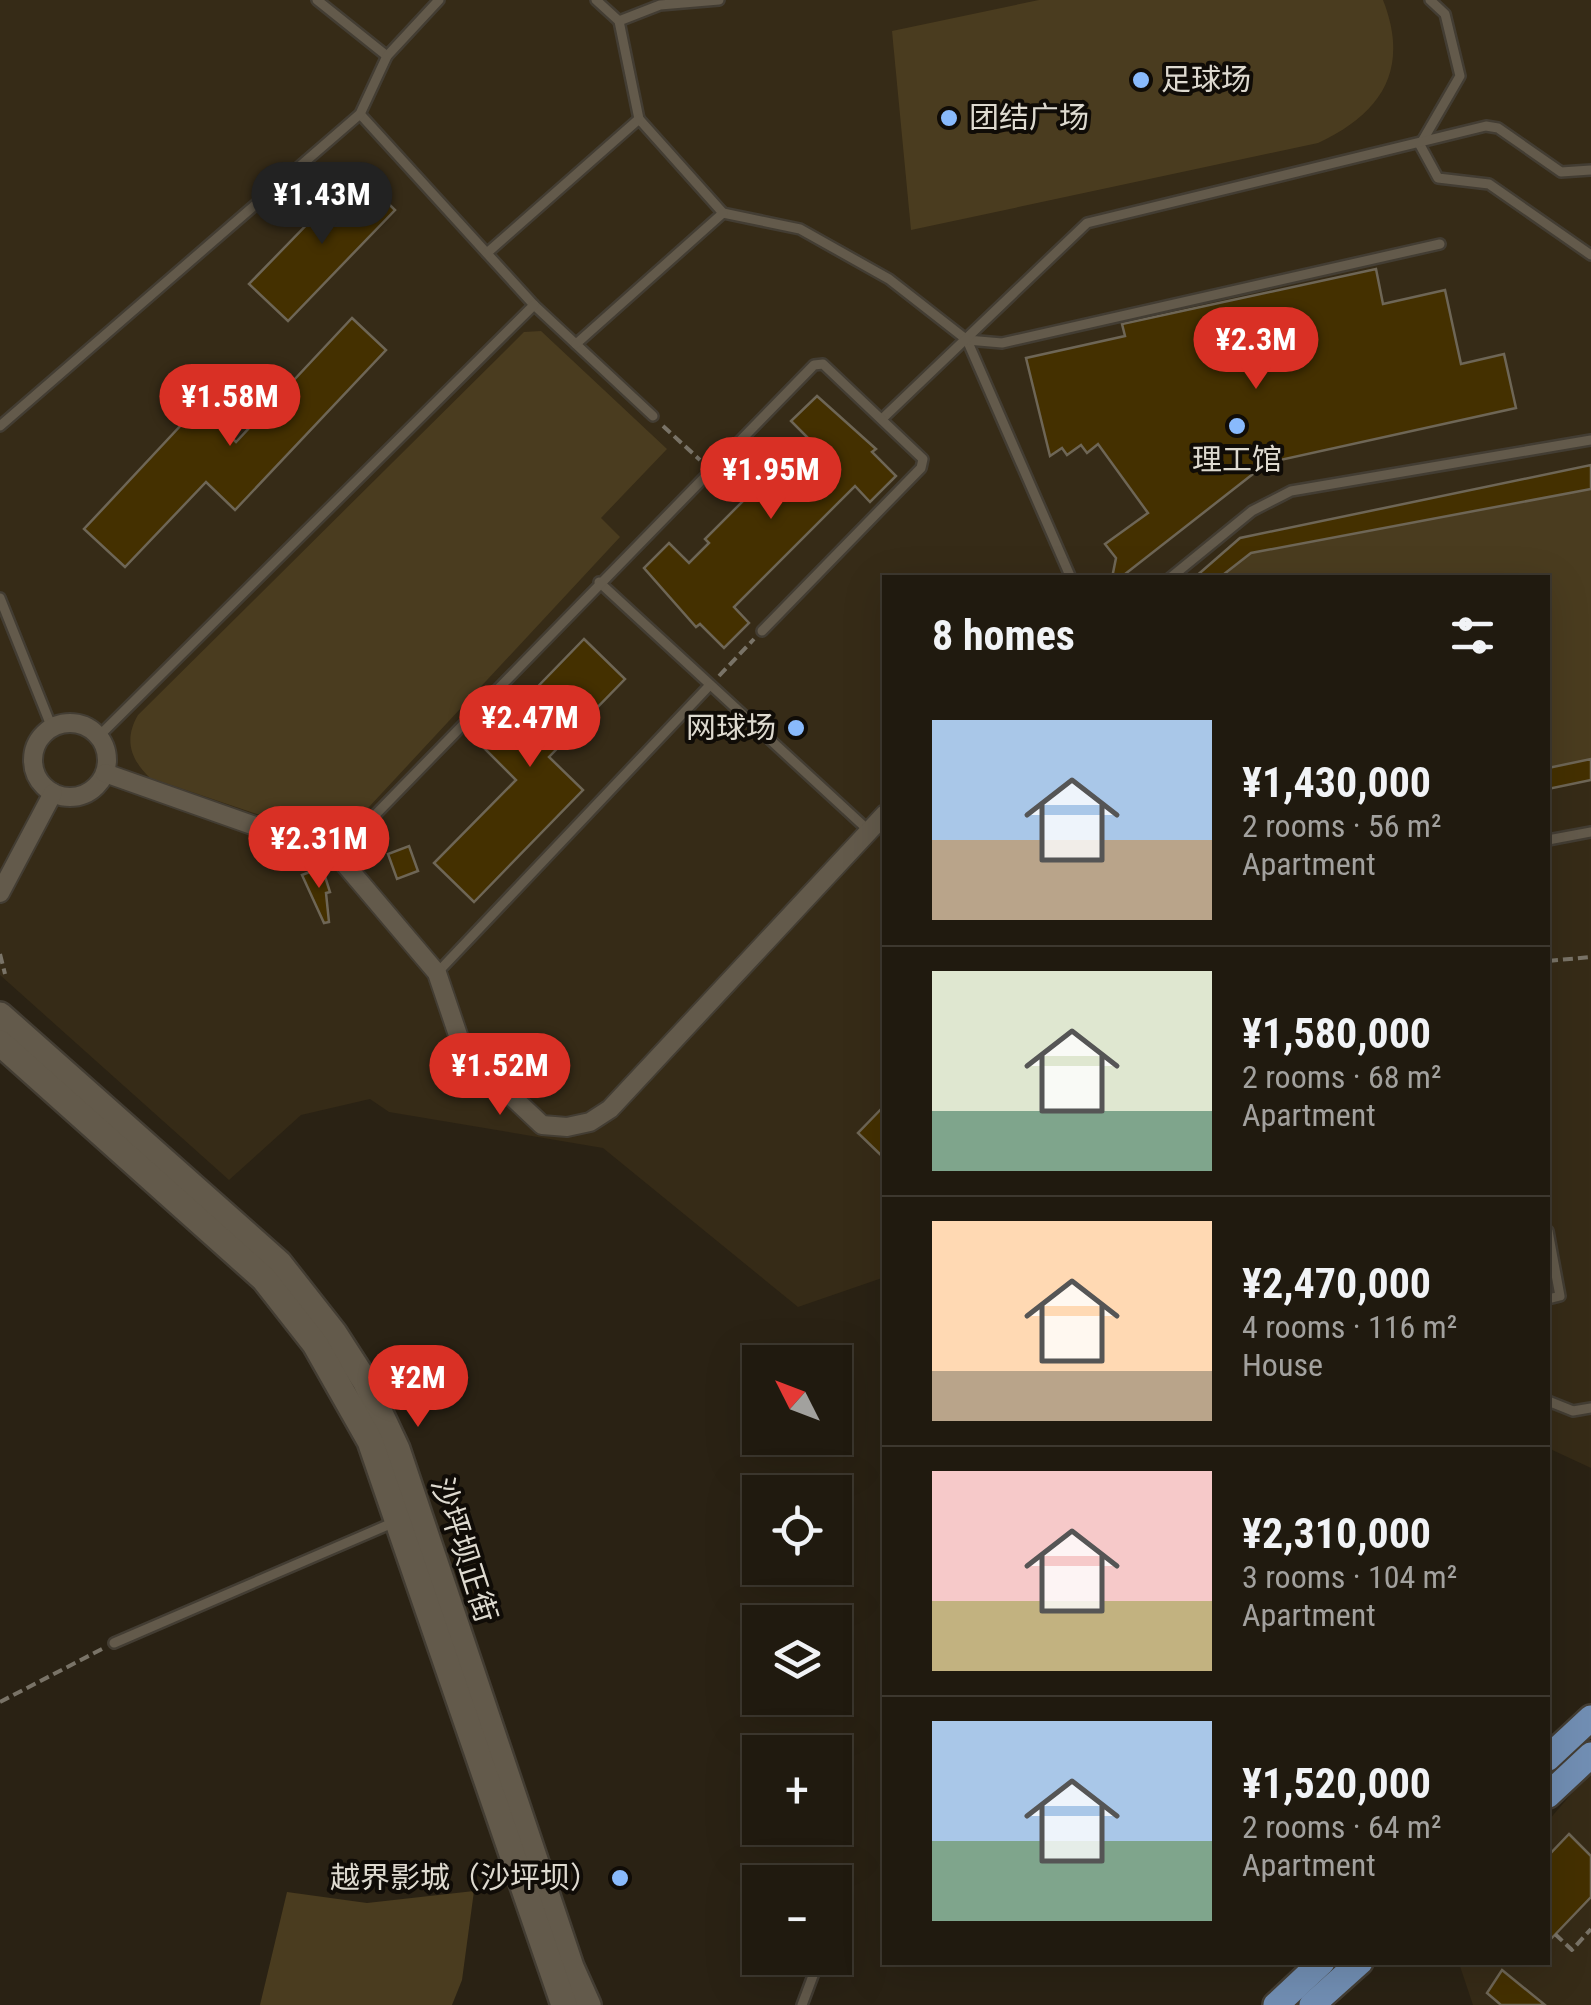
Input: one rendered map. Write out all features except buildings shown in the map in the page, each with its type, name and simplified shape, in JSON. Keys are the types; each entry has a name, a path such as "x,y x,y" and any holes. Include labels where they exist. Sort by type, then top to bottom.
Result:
{"main road":[{"name":"沙坪坝正街","path":"0,1015 279,1263 334,1333 365,1381 402,1466 570,1967 588,2005"},
{"name":"沙坪坝正街","path":"0,1043 264,1279 343,1388 370,1441 564,2005"},
{"path":"1550,1756 1591,1718"},
{"path":"1550,1793 1591,1755"},
{"path":"1276,2005 1319,1965"},
{"path":"1312,2005 1357,1965"}],"street":[{"path":"77,724 99,736 105,748 105,773 88,792 63,797 37,777 33,766 36,744 52,728 77,724"},
{"path":"105,773 336,855 437,973 461,1044 470,1058 542,1125 567,1127 590,1122 610,1109 882,816"},
{"path":"0,893 53,793"}],"lane":[{"path":"317,0 388,56"},
{"path":"0,426 360,114 388,56 439,0"},
{"path":"596,0 619,21 639,118 724,213 800,229 890,279 967,340 1070,575"},
{"path":"619,21 660,5 719,0"},
{"path":"1420,145 1460,76 1445,14 1430,0"},
{"path":"360,114 534,305 653,416"},
{"path":"487,253 639,118"},
{"path":"882,420 1087,223 1486,126 1498,128 1561,172 1591,170"},
{"path":"1420,145 1438,178 1489,184 1591,256"},
{"path":"576,344 724,213"},
{"path":"967,340 1002,343 1440,244"},
{"path":"99,736 534,305"},
{"path":"336,855 814,365 829,368 923,459 921,468 762,631"},
{"path":"1174,575 1261,504 1291,490 1591,440"},
{"path":"599,582 867,829"},
{"path":"0,598 52,728"},
{"path":"437,973 709,686"},
{"path":"1550,840 1591,832"},
{"path":"1550,1242 1560,1296 1550,1298"},
{"path":"1550,1402 1573,1411 1591,1408"},
{"path":"114,1643 398,1521"},
{"path":"802,2005 813,1975"}],"path":[{"path":"653,416 734,492"},
{"path":"709,686 762,631"},
{"path":"0,954 5,974"},
{"path":"1550,961 1591,957"},
{"path":"0,1702 114,1643"},
{"path":"1555,1934 1572,1950 1591,1929"}],"shaded area":[{"path":"0,0 1591,0 1591,1468 1550,1449 1550,575 882,575 882,1278 798,1307 603,1148 389,1112 370,1099 301,1115 229,1180 0,975"},
{"path":"1039,0 1383,0 1391,25 1391,68 1374,103 1359,118 1318,143 911,230 892,31"},
{"path":"541,331 667,449 601,518 620,537 355,822 334,834 310,832 150,778 131,748 131,732 138,715 524,332"},
{"path":"1591,489 1591,759 1550,768 1550,575 1223,575 1251,553"},
{"path":"1591,1771 1591,2005 1473,2005 1460,1965 1550,1965 1550,1819"},
{"path":"474,1891 462,1980 452,2005 260,2005 287,1892 367,1903"}],"place":[{"name":"足球场","path":"1141,80"},
{"name":"团结广场","path":"949,118"},
{"name":"理工馆","path":"1237,426"},
{"name":"网球场","path":"796,728"},
{"name":"越界影城（沙坪坝）","path":"620,1878"}]}
